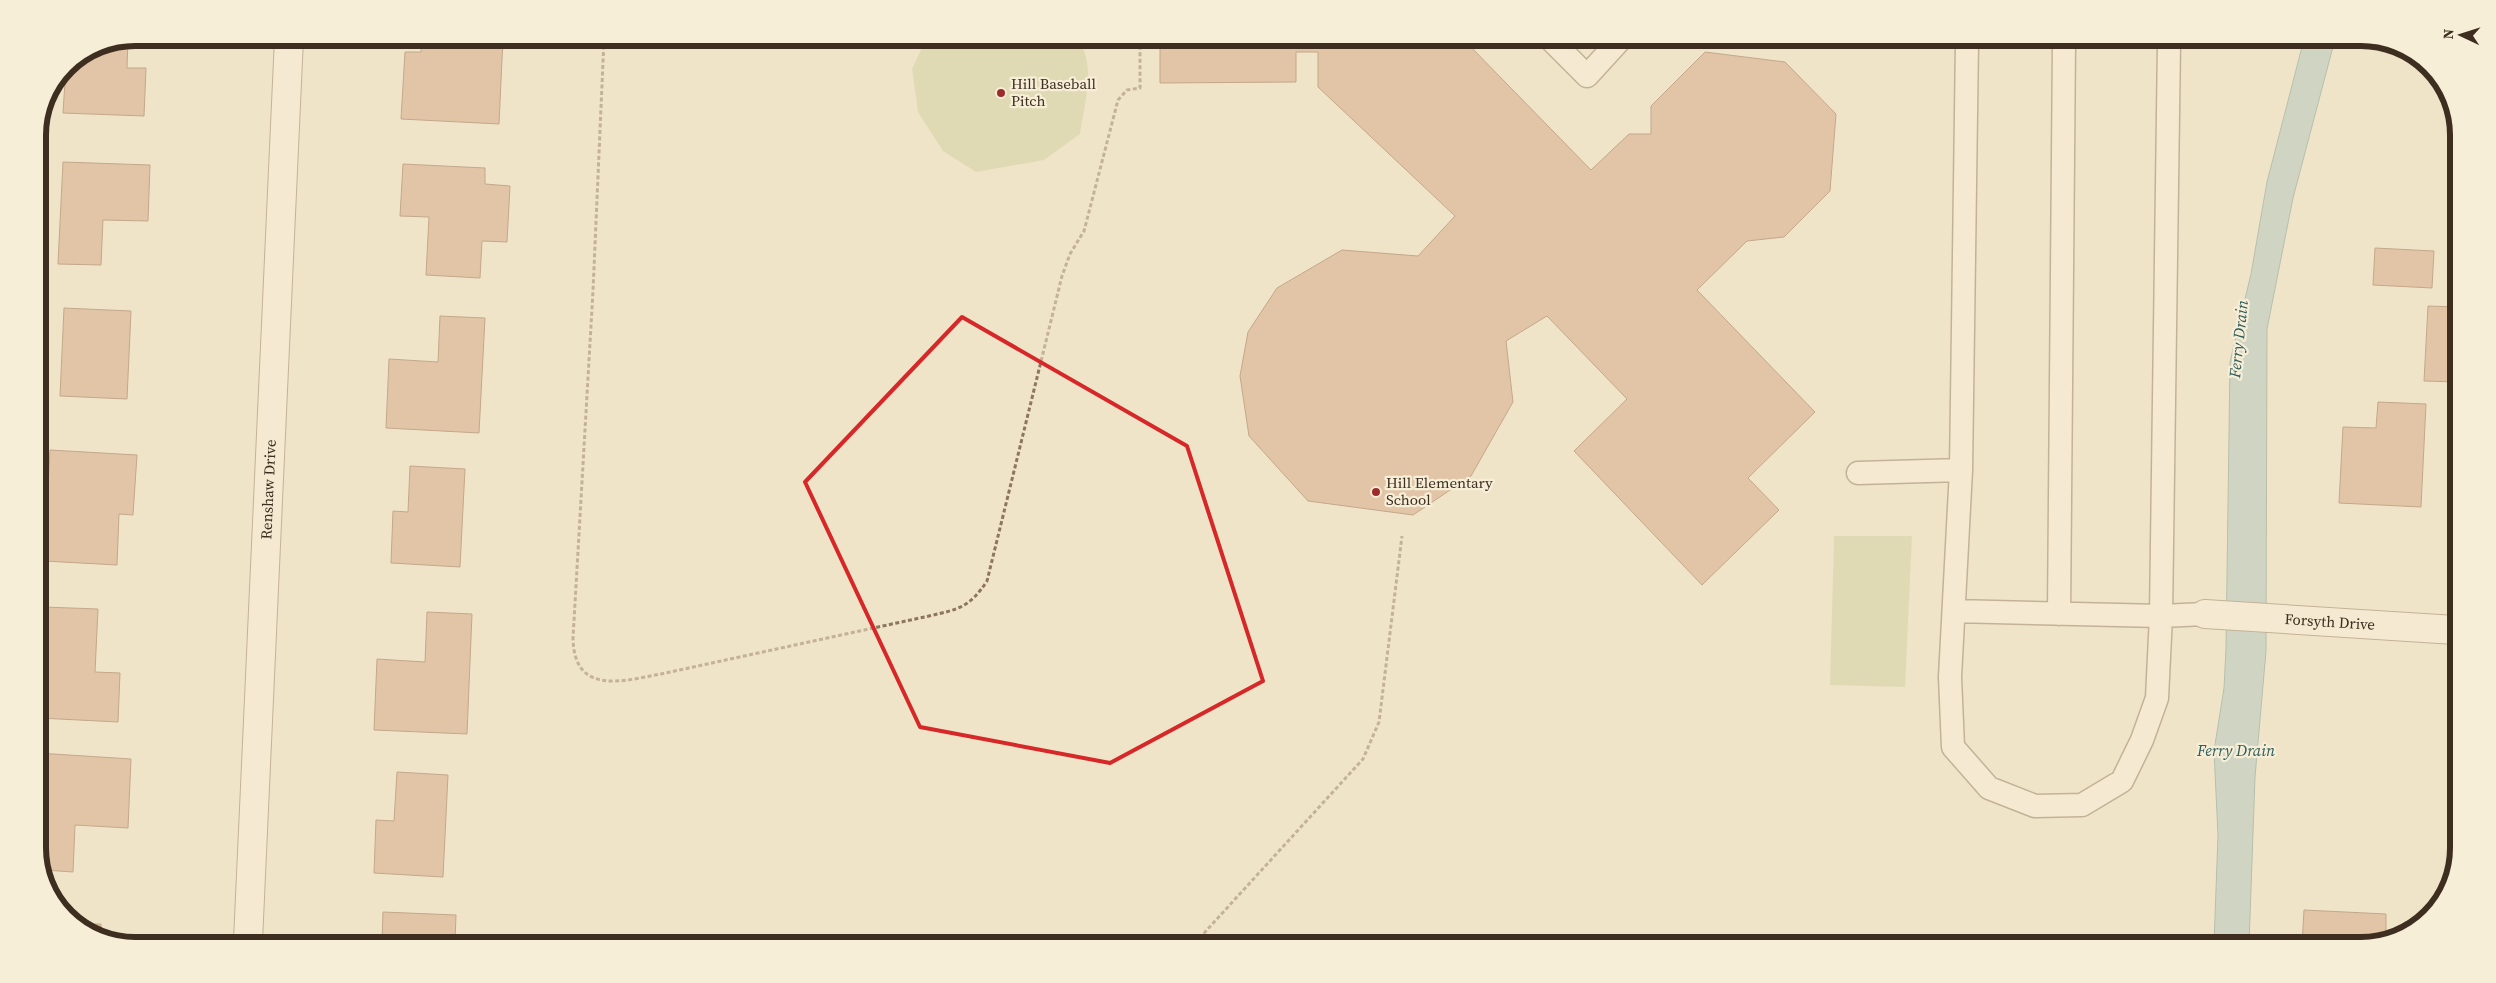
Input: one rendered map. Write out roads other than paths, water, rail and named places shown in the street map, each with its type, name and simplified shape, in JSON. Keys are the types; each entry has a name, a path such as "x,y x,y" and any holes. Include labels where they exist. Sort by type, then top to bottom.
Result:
{"street":[{"name":"Renshaw Drive","path":"248,937 289,46"},
{"name":"Forsyth Drive","path":"2211,614 2450,630"}],"lane":[{"path":"1557,46 1588,76 1615,46"},
{"path":"1967,46 1961,470 1950,677 1953,747 1989,788 2035,806 2082,805 2122,782 2142,740 2157,698 2169,46"},
{"path":"2059,614 2064,46"},
{"path":"1858,473 1961,470"},
{"path":"1954,611 2160,616 2211,614"}],"water":[{"name":"Ferry Drain","path":"2302,46 2333,46 2293,198 2267,329 2266,651 2255,777 2249,937 2214,937 2218,835 2214,751 2224,688 2226,649 2230,362 2251,274 2267,182"}],"place":[{"name":"Hill Baseball Pitch","path":"1001,93"},
{"name":"Hill Elementary School","path":"1376,492"}]}
